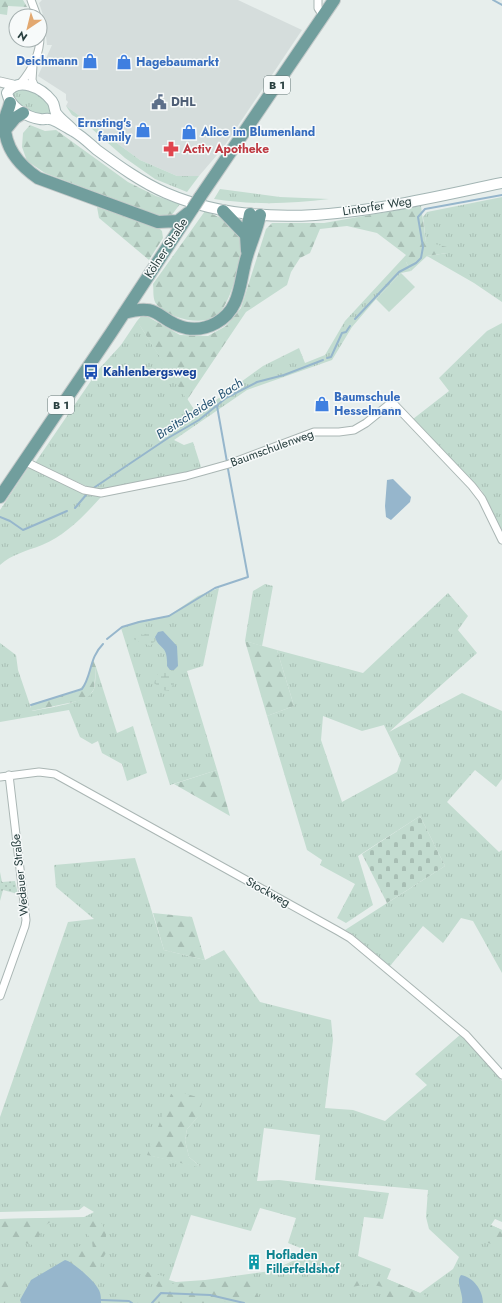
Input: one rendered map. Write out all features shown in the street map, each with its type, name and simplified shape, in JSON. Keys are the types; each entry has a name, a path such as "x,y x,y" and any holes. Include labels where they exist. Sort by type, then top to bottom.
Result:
{"main road":[{"name":"Kölner Straße","path":"0,497 200,197 334,0"},
{"path":"10,91 34,88 54,103 53,116"},
{"path":"10,91 23,113 39,119 53,116 123,169 144,182 185,201 223,211 255,215"},
{"path":"10,91 5,122 7,139 14,158 26,170 38,178 158,222 178,221 193,208"},
{"path":"6,129 23,113"},
{"name":"Lintorfer Weg","path":"255,215 322,214 357,210 502,184"},
{"path":"223,211 246,235"},
{"path":"247,257 246,235 255,215"},
{"path":"141,287 145,299 153,310 175,324 187,328 201,328 222,320 232,310 237,299 247,257 254,238 255,215"},
{"path":"158,222 167,231 171,241"},
{"path":"124,313 139,309 153,310"}],"street":[{"path":"318,0 318,8 323,16"},
{"path":"0,82 10,91 33,66 39,53 39,48"},
{"path":"33,66 32,80 34,88"},
{"name":"Baumschulenweg","path":"24,461 84,490 101,493 186,476 229,464 314,432 339,432 354,430 366,423 392,402 472,486 482,499 502,540"},
{"name":"Stockweg","path":"0,777 39,772 55,774 350,938 466,1035 502,1075"},
{"name":"Wedauer Straße","path":"0,996 26,920 9,775"}],"shaded area":[{"path":"42,0 238,0 302,30 223,148 199,176 177,176 140,160 66,106 68,102 66,100 66,94 38,76 52,45 48,45 48,8 41,8 39,3"}],"green space":[{"path":"0,0 23,0 27,7 8,6 7,15 0,14"},
{"path":"18,88 29,90 43,98 53,112 51,115 39,115 29,111 20,104 11,96"},
{"path":"66,106 140,160 177,176 199,176 187,192 155,179 125,158 83,121 72,115"},
{"path":"30,125 45,131 56,130 128,182 156,196 180,204 171,216 161,217 45,173 27,161 22,147 23,133"},
{"path":"220,189 280,197 329,199 272,203 214,199"},
{"path":"502,197 502,302 474,283 427,256 447,253 426,242 423,217 427,212"},
{"path":"421,206 426,242 447,247 447,253 427,256 411,271 406,262 406,255 377,233 347,226 320,229 310,253 300,258 291,272 287,285 246,312 187,400 137,321 143,314 180,335 208,336 226,326 241,308 266,229 272,223 324,223"},
{"path":"97,207 159,228 162,231 163,238 149,260 99,218"},
{"path":"205,211 225,220 238,230 240,234 241,253 239,266 226,304 220,313 214,318 200,321 176,317 162,310 155,303 153,284"},
{"path":"406,255 406,262 411,271 401,273 376,299 352,327 332,360 247,390 174,440 184,445 193,442 201,467 196,470 106,490 95,490 35,463 99,369 121,345 137,321 197,414 263,366 299,348 305,363 325,355 345,321"},
{"path":"401,273 415,287 389,312 376,299"},
{"path":"502,323 502,532 482,491 413,419 449,391 439,378 487,331"},
{"path":"28,468 33,468 88,495 101,497 81,518 59,536 42,545 15,555 0,565 0,510"},
{"path":"265,584 273,586 262,646 245,641 253,591"},
{"path":"219,588 203,666 187,671 217,770 170,785 121,628 139,621 168,616 198,596"},
{"path":"448,593 468,616 458,630 477,653 389,732 462,693 502,711 502,779 496,787 475,770 447,802 499,852 502,850 502,973 473,921 461,918 443,943 423,926 390,966 352,934 345,930 445,866 420,816 358,856 373,905 346,923 337,918 355,884 320,865 322,860 307,850 267,716 294,706 277,650 363,673","holes":["323,716 362,731 384,725 401,760 397,772 342,802 321,740"]},
{"path":"138,632 143,635 150,632 158,632 155,637 156,640 150,646 133,639 131,634"},
{"path":"245,641 277,650 294,706 267,716"},
{"path":"0,643 16,655 18,670 32,711 66,704 84,698 90,694 95,686 96,667 117,733 133,726 147,773 127,781 122,764 102,753 98,741 92,744 80,737 69,710 0,722"},
{"path":"93,659 96,667 94,689 89,696 78,701 31,711 31,704 78,691 86,682"},
{"path":"167,666 170,670 174,670 174,683 169,691 163,690 154,683 157,675"},
{"path":"217,770 230,816 174,784"},
{"path":"420,816 445,866 387,903 362,854"},
{"path":"135,858 164,950 205,960 224,950 260,1002 331,1020 333,1040 325,1108 353,1110 385,1121 427,1085 415,1074 461,1034 502,1081 502,1222 495,1219 491,1225 502,1230 502,1303 0,1303 0,1219 84,1217 94,1212 84,1206 79,1210 0,1212 0,1117 68,922 94,919 56,887 54,865","holes":["198,1117 187,1129 185,1140 189,1157 201,1167 148,1155","264,1128 320,1135 315,1180 428,1190 426,1217 429,1229 459,1257 453,1269 420,1293 387,1279 391,1269 358,1256 364,1217 383,1219 389,1193 279,1180 257,1181","260,1208 296,1218 288,1243 303,1249 299,1258 271,1271 205,1280 176,1282 169,1280 191,1215 251,1231"]},
{"path":"0,872 2,882 15,881 18,894 3,890 0,901"},
{"path":"153,913 192,917 205,960 164,950"},
{"path":"184,1093 203,1099 198,1117 187,1129 185,1140 189,1157 202,1168 147,1155 171,1094"},
{"path":"56,1218 43,1227 36,1244 33,1245 13,1240 0,1242 0,1219"},
{"path":"96,1218 102,1224 106,1234 106,1253 101,1261 98,1288 68,1261 70,1253 79,1246 87,1251 93,1250 92,1241 86,1232 90,1223"},
{"path":"491,1225 502,1230 502,1246 483,1242"},
{"path":"143,1271 163,1276 172,1284 257,1278 260,1279 256,1291 260,1300 228,1301 218,1303 137,1303 165,1290 149,1281"},
{"path":"0,1272 9,1284 5,1303 0,1303"},
{"path":"387,1279 427,1296 410,1301 400,1301 382,1295 383,1287 368,1284 352,1287 352,1283 356,1280"}],"water":[{"path":"393,479 411,497 410,502 391,520 386,517 385,506 387,480"},
{"path":"163,631 177,646 178,666 174,670 170,670 167,666 165,651 155,637 158,632"},
{"path":"65,1260 77,1267 95,1284 100,1293 101,1303 21,1303 20,1300 31,1280"},
{"path":"461,1275 470,1278 473,1281 481,1293 483,1303 462,1303 459,1285 459,1278"}],"waterway":[{"path":"493,0 502,5"},
{"name":"Breitscheider Bach","path":"355,319 399,272 416,263 421,258 423,247 418,217 425,209 502,195"},
{"name":"Breitscheider Bach","path":"327,358 331,357 342,333 346,332 350,326"},
{"name":"Breitscheider Bach","path":"92,489 168,438 199,420 226,398 257,382 284,375 323,360"},
{"path":"217,406 227,462"},
{"path":"107,639 122,627 169,616 215,588 248,577 228,469"},
{"name":"Breitscheider Bach","path":"75,508 86,495"},
{"name":"Breitscheider Bach","path":"0,517 10,521 23,530 67,511"},
{"path":"31,705 82,689 88,678 95,655 103,644"},
{"path":"152,1303 161,1293 210,1295 244,1303"},
{"path":"101,1300 129,1301 132,1303"}],"place":[{"name":"Deichmann","path":"90,61"},
{"name":"Hagebaumarkt","path":"124,62"},
{"name":"DHL","path":"159,102"},
{"name":"Ernsting's family","path":"143,130"},
{"name":"Alice im Blumenland","path":"189,132"},
{"name":"Activ Apotheke","path":"171,149"},
{"name":"Kahlenbergsweg","path":"91,372"},
{"name":"Baumschule Hesselmann","path":"322,404"},
{"name":"Hofladen Fillerfeldshof","path":"254,1262"}]}
